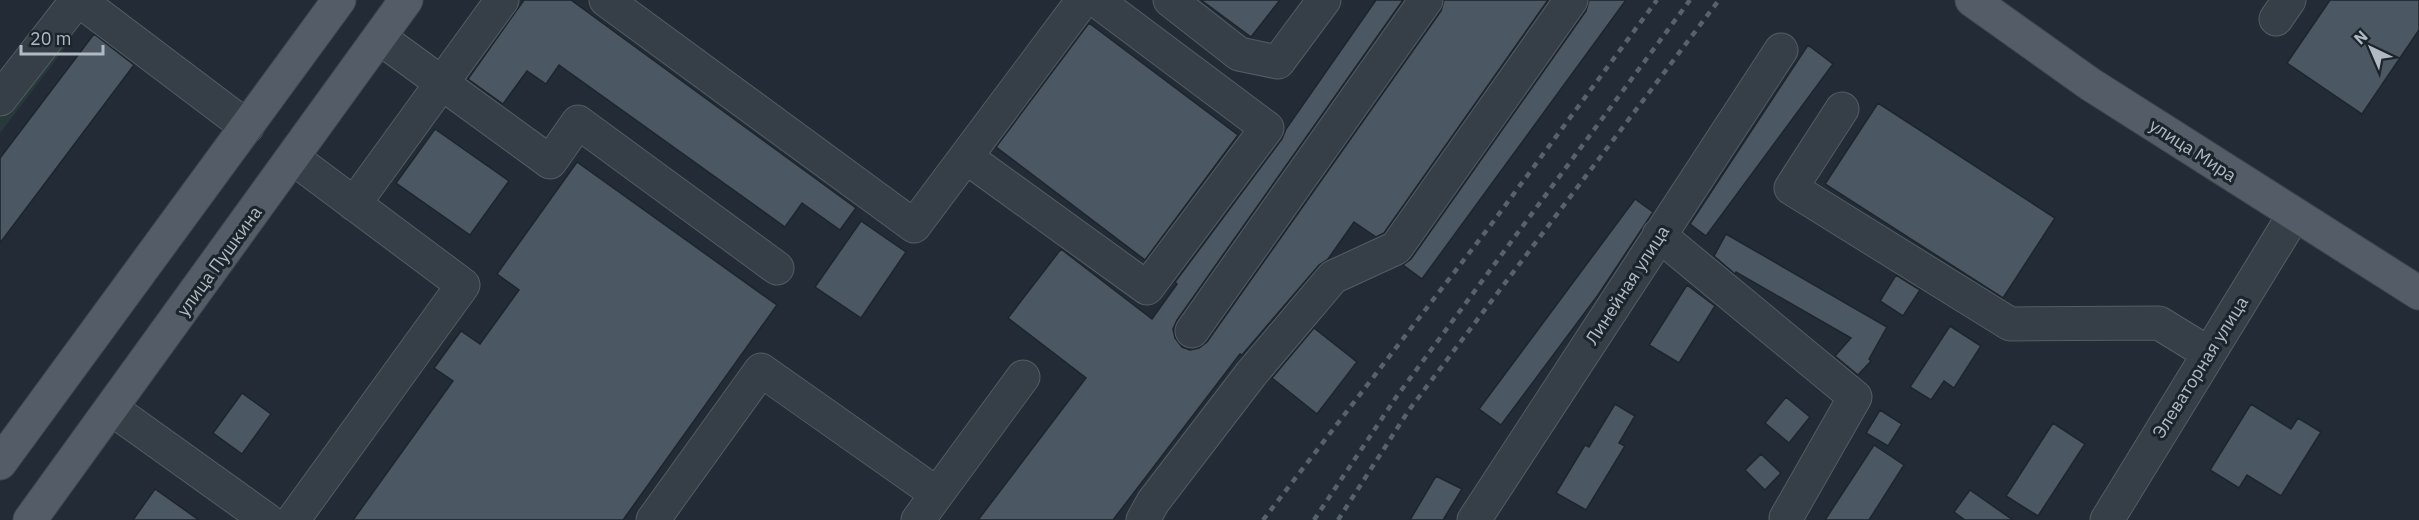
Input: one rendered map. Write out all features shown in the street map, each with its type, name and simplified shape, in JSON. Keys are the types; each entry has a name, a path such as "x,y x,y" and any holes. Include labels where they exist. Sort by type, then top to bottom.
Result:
{"main road":[{"path":"0,463 339,0"},
{"name":"улица Пушкина","path":"30,520 406,0"},
{"name":"улица Мира","path":"1972,0 2090,84 2419,293"}],"street":[{"path":"3,90 78,0 247,126"},
{"path":"354,204 502,0"},
{"path":"606,0 914,226 1083,0"},
{"path":"966,157 1147,288 1267,128 1096,0"},
{"path":"1170,0 1239,54 1278,62 1324,0"},
{"path":"1192,331 1426,0"},
{"path":"1143,520 1153,502 1251,374 1333,277 1396,248 1571,0"},
{"path":"380,38 550,162 578,122 777,268"},
{"name":"Линейная улица","path":"1474,520 1781,50"},
{"path":"1842,109 1791,188 2010,324 2159,323 2208,352"},
{"path":"293,158 463,285 293,520"},
{"name":"Элеваторная улица","path":"2107,520 2294,214"},
{"path":"1659,235 1855,397 1786,518"},
{"path":"653,520 761,370 937,494"},
{"path":"918,520 1023,377"},
{"path":"112,409 267,520"}],"green space":[{"path":"59,39 67,45 0,133 0,117"}],"building":[{"path":"524,0 571,0 856,208 840,230 802,203 785,227 559,65 546,84 527,71 503,104 468,79"},
{"path":"1201,0 1280,0 1251,37"},
{"path":"1376,0 1403,0 1177,320 1173,329 1175,338 1182,347 1190,350 1199,348 1207,342 1441,11 1444,0 1548,0 1384,233 1376,237 1354,222 1328,259 1319,265 1242,355 1240,354 1113,520 978,520 1086,378 1008,318 1061,249 1152,319 1177,284 1175,282 1282,139 1286,129"},
{"path":"1589,0 1626,0 1422,279 1403,265 1411,259 1586,11"},
{"path":"2330,0 2419,0 2419,30 2362,114 2287,63"},
{"path":"1089,23 1238,135 1145,260 996,147"},
{"path":"94,34 134,65 0,243 0,158"},
{"path":"1808,45 1833,64 1706,236 1690,224"},
{"path":"1878,103 2055,218 2003,298 1825,184"},
{"path":"435,129 509,181 470,235 396,183"},
{"path":"577,162 777,305 623,520 353,520 453,381 434,368 461,331 480,344 519,290 497,274"},
{"path":"1635,199 1653,212 1598,295 1501,425 1479,409"},
{"path":"861,221 906,252 861,318 815,287"},
{"path":"1726,234 1887,327 1869,359 1871,361 1858,375 1835,356 1851,338 1736,272 1735,274 1714,256"},
{"path":"1896,275 1920,290 1903,316 1880,301"},
{"path":"1687,285 1715,306 1679,363 1649,345"},
{"path":"1950,326 1981,346 1954,388 1944,381 1931,400 1910,387"},
{"path":"1314,328 1357,362 1317,414 1272,378"},
{"path":"242,393 271,414 242,454 213,433"},
{"path":"1786,397 1810,417 1789,443 1765,423"},
{"path":"1615,404 1635,416 1619,443 1625,446 1586,510 1556,493 1585,445 1589,447"},
{"path":"2251,404 2291,429 2298,418 2321,432 2281,496 2247,475 2239,488 2210,470"},
{"path":"1880,410 1902,424 1888,446 1866,433"},
{"path":"2053,423 2085,444 2038,516 2006,496"},
{"path":"1874,445 1904,465 1869,520 1825,520"},
{"path":"1761,454 1781,473 1765,490 1745,470"},
{"path":"1436,476 1462,489 1443,520 1410,520"},
{"path":"155,489 199,520 133,520"},
{"path":"1970,490 2013,520 1965,520 1954,512"}],"railway":[{"path":"1263,520 1493,222 1657,0"},
{"path":"1314,520 1397,396 1690,0"},
{"path":"1338,520 1409,410 1719,0"}]}
